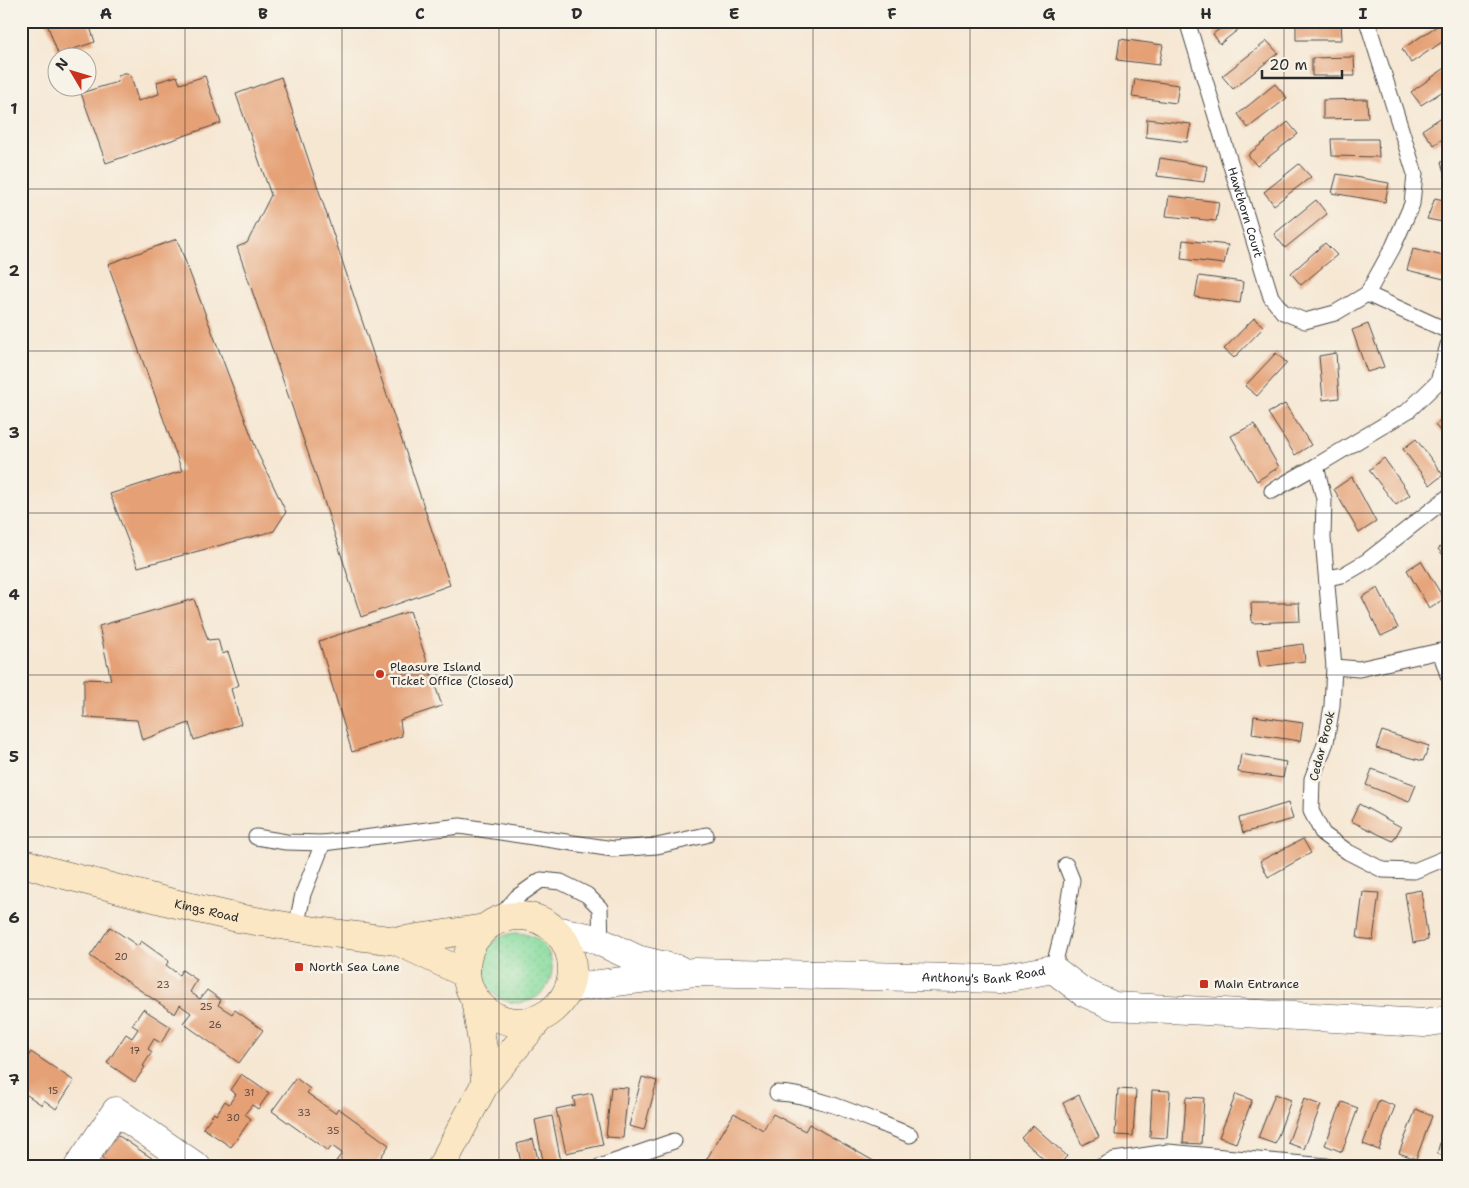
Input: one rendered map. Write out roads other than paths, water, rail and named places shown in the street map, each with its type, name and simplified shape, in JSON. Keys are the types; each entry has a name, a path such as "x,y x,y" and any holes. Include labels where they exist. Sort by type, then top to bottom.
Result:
{"street":[{"name":"Kings Road","path":"21,862 182,906 296,928 396,941 490,925"},
{"path":"475,1000 488,1012 504,1020 522,1022 540,1018 552,1011 562,1001 568,988 572,971 571,958 565,943 555,930 542,921 526,916 510,917 490,925 475,939 466,961 466,974 475,1000 483,1048 485,1084"},
{"path":"555,930 592,938 636,959 694,972"},
{"name":"Kings Road","path":"396,941 466,974"},
{"name":"Anthony's Bank Road","path":"568,988 694,972 999,980 1053,969 1083,992 1114,1006 1424,1023 1448,1019"},
{"path":"441,1167 485,1084 540,1018"},
{"path":"78,1167 116,1111 197,1167"}],"lane":[{"name":"Hawthorn Court","path":"1187,21 1271,297 1283,312 1305,321 1335,313 1367,294"},
{"path":"1367,21 1415,174 1412,204 1393,247 1367,294 1448,331"},
{"path":"1272,491 1409,410 1438,382 1448,345"},
{"name":"Cedar Brook","path":"1316,466 1324,499 1323,538 1334,667 1332,706 1326,742 1312,779 1311,811 1323,834 1348,852 1383,870 1414,871 1448,857"},
{"path":"1327,578 1343,575 1367,560 1448,497"},
{"path":"1334,667 1359,669 1444,650 1448,675"},
{"path":"256,837 286,842 323,843 460,826 613,849 657,846 706,835"},
{"path":"296,928 303,894 323,843"},
{"path":"1053,969 1066,918 1072,880 1066,865"},
{"path":"490,925 517,897 541,880 561,882 587,895 600,908 601,943"},
{"path":"776,1092 792,1093 829,1104 910,1135"},
{"path":"599,1167 674,1141"},
{"path":"1100,1167 1114,1160 1168,1152 1332,1167"}],"place":[{"name":"Pleasure Island Ticket Office (Closed)","path":"380,674"},
{"name":"North Sea Lane","path":"299,967"},
{"name":"Main Entrance","path":"1204,984"}]}
